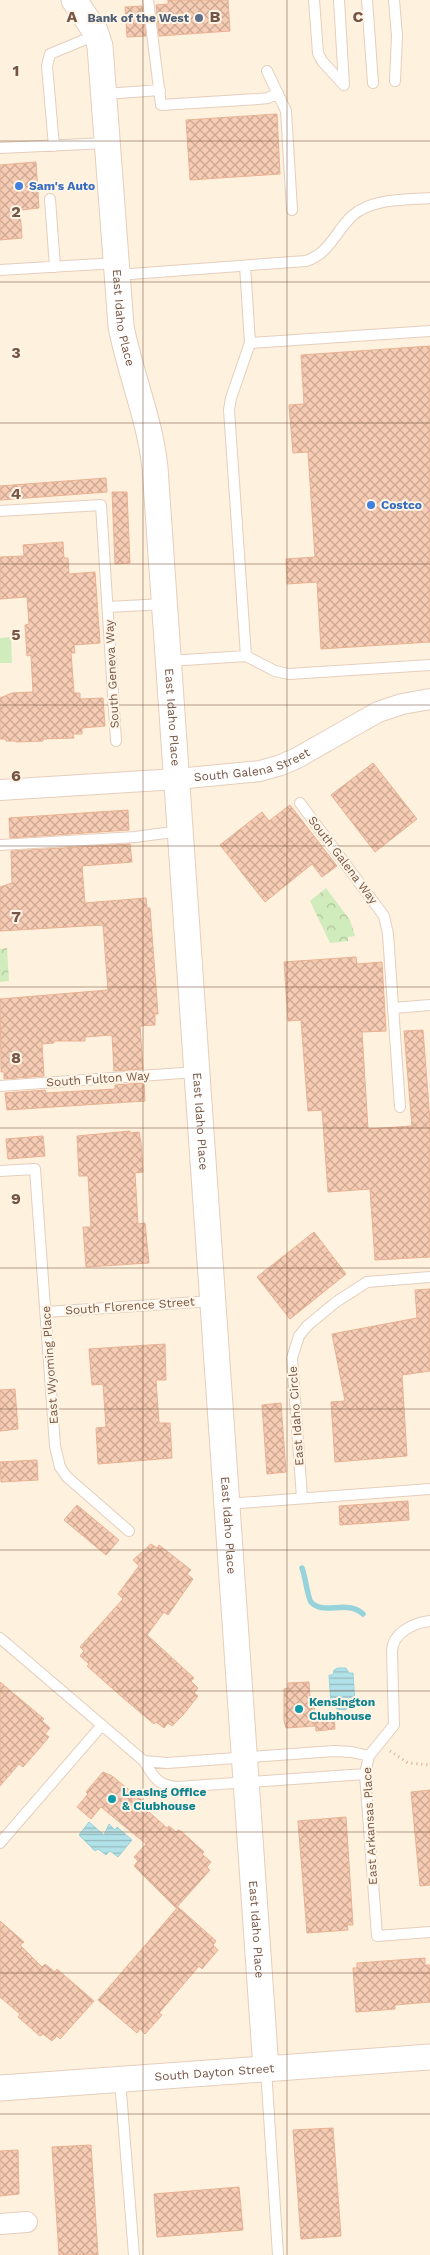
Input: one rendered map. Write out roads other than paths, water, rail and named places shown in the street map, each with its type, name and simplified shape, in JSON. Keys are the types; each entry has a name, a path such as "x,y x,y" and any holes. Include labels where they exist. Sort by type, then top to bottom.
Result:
{"street":[{"name":"East Idaho Place","path":"74,0 96,35 100,46 124,343 147,418 153,452 266,2069"},
{"name":"South Galena Street","path":"0,790 177,779 252,772 281,765 314,750 371,715 395,706 430,699"},
{"name":"South Dayton Street","path":"0,2088 430,2057"},
{"path":"0,2224 27,2222"}],"lane":[{"path":"148,0 161,105 268,98 278,93"},
{"path":"314,0 318,53 322,61 344,85 339,0"},
{"path":"367,0 373,83"},
{"path":"394,0 397,36 395,82"},
{"path":"54,146 47,66 50,54 96,35"},
{"path":"267,71 286,111 292,210"},
{"path":"105,94 160,90"},
{"path":"0,148 108,142"},
{"path":"0,270 55,266 117,269 245,266 310,260 325,250 347,221 361,210 386,202 430,198"},
{"path":"50,199 55,266"},
{"path":"245,266 250,343 231,398 229,410 246,656"},
{"path":"250,343 430,331"},
{"name":"South Geneva Way","path":"0,511 101,505 116,741"},
{"name":"South Geneva Way","path":"108,607 165,604"},
{"path":"169,661 246,656 275,671 289,674 430,665"},
{"name":"South Galena Way","path":"300,803 384,916 400,1107"},
{"path":"0,846 135,837 180,831"},
{"path":"393,1008 430,1005"},
{"name":"South Fulton Way","path":"0,1086 196,1072"},
{"name":"East Wyoming Place","path":"0,1171 35,1169 55,1446 60,1467 72,1482 129,1531"},
{"name":"East Idaho Circle","path":"302,1498 292,1358 299,1336 307,1326 336,1302 367,1282 430,1277"},
{"name":"South Florence Street","path":"46,1312 213,1300"},
{"path":"227,1504 430,1488"},
{"name":"East Arkansas Place","path":"430,1622 412,1626 397,1638 392,1648 395,1718 393,1728 369,1756 365,1774 377,1936 430,1932"},
{"path":"0,1638 144,1761 155,1779 165,1786 177,1787 365,1774"},
{"path":"0,1844 102,1725"},
{"path":"144,1761 166,1763 344,1751 369,1756"},
{"name":"East Idaho Place","path":"266,2069 278,2255"},
{"path":"120,2080 134,2255"}],"water":[{"path":"346,1668 349,1673 353,1673 355,1703 351,1703 351,1706 345,1710 337,1709 335,1704 331,1704 329,1675 333,1675 334,1670"},
{"path":"89,1822 104,1835 109,1824 115,1830 117,1827 132,1840 118,1857 110,1851 106,1855 98,1849 95,1851 79,1835"}],"waterway":[{"path":"302,1568 310,1600 316,1606 322,1608 350,1608 363,1614"}],"place":[{"name":"Bank of the West","path":"199,18"},
{"name":"Sam's Auto","path":"19,186"},
{"name":"Costco","path":"371,505"},
{"name":"Kensington Clubhouse","path":"299,1709"},
{"name":"Leasing Office & Clubhouse","path":"112,1799"}]}
